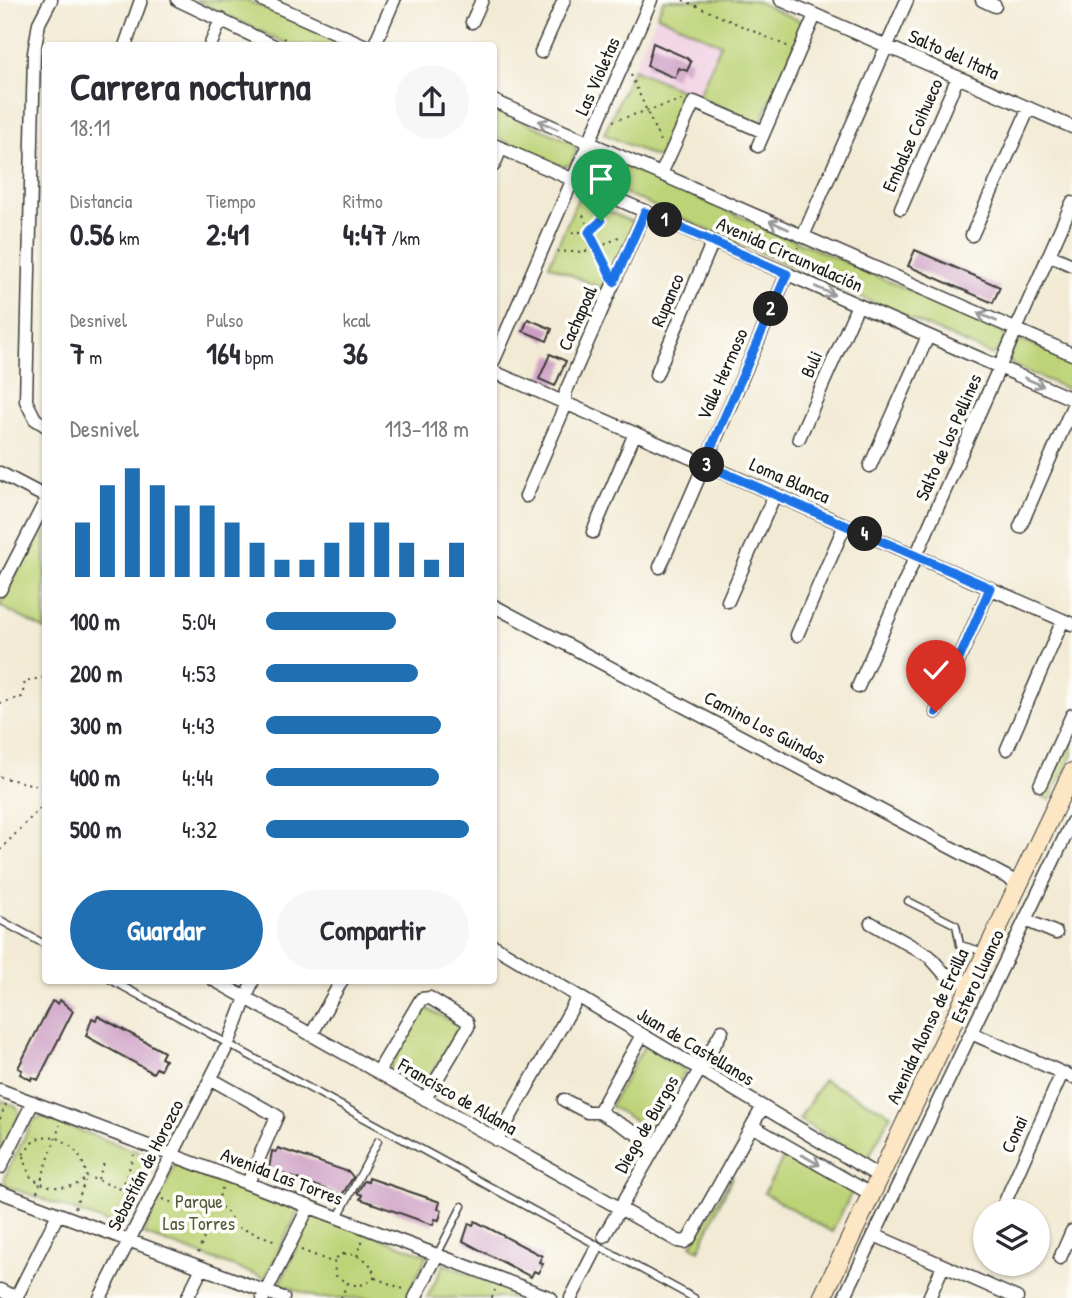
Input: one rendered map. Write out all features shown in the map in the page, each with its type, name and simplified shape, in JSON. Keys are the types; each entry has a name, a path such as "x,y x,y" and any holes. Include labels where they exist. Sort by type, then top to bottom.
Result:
{"main road":[{"name":"Avenida Alonso de Ercilla","path":"822,1298 1072,772"}],"street":[{"path":"42,423 35,419 26,401 34,53 39,23 51,0"},
{"path":"126,42 141,0"},
{"path":"178,0 266,42"},
{"path":"262,0 357,42"},
{"path":"376,42 394,0"},
{"path":"472,22 482,0"},
{"path":"541,52 564,0"},
{"name":"Las Violetas","path":"497,353 651,0"},
{"name":"Salto del Itata","path":"782,0 1072,127"},
{"path":"803,236 907,0"},
{"path":"982,0 995,6"},
{"path":"758,146 815,15"},
{"path":"212,42 221,19"},
{"name":"Embalse Coihueco","path":"901,208 958,78"},
{"name":"Avenida Circunvalación","path":"497,102 1072,354"},
{"path":"661,174 694,103 764,132"},
{"path":"972,235 1029,108"},
{"name":"Avenida Circunvalación","path":"497,147 1072,399"},
{"path":"31,174 42,175"},
{"name":"Salto de los Pellines","path":"858,687 1072,203"},
{"name":"Cachapoal","path":"526,496 645,212"},
{"name":"Rupanco","path":"656,374 713,241"},
{"path":"1049,255 1072,265"},
{"name":"Valle Hermoso","path":"660,567 787,274"},
{"name":"Buli","path":"799,438 858,305"},
{"path":"870,466 928,336"},
{"name":"Loma Blanca","path":"497,373 1068,622"},
{"path":"1020,527 1072,408"},
{"path":"593,532 635,433"},
{"path":"0,473 42,496"},
{"path":"728,601 775,494"},
{"path":"0,590 42,506"},
{"path":"797,635 845,525"},
{"path":"0,558 13,564"},
{"path":"936,712 990,588"},
{"name":"Camino Los Guindos","path":"497,608 1018,883"},
{"path":"1007,749 1068,622"},
{"path":"1040,785 1072,715"},
{"name":"Estero Lluanco","path":"844,1298 1025,920 1066,848 1072,822"},
{"path":"1025,920 1056,933"},
{"path":"871,923 929,956 943,972 970,984"},
{"name":"Juan de Castellanos","path":"497,948 880,1177"},
{"name":"Francisco de Aldana","path":"221,984 620,1210 684,1242 752,1126"},
{"name":"Sebastián de Horozco","path":"100,1298 228,1044 251,984"},
{"path":"311,1034 340,984"},
{"path":"497,1140 578,997"},
{"path":"378,1072 421,999 430,998 467,1021 468,1027 425,1099"},
{"name":"Diego de Burgos","path":"604,1236 722,1031"},
{"path":"971,1033 1067,1075"},
{"path":"599,1112 642,1035"},
{"name":"Conai","path":"1007,1199 1067,1075"},
{"path":"211,1079 277,1116 247,1183"},
{"name":"Avenida Las Torres","path":"5,1092 551,1298"},
{"path":"564,1100 587,1112 599,1112 656,1145"},
{"path":"0,1168 33,1102"},
{"path":"762,1108 752,1126 871,1194"},
{"path":"0,1192 264,1295 283,1298"},
{"path":"264,1295 309,1206"},
{"path":"0,1290 17,1298 64,1216"},
{"path":"1060,1258 1072,1231"},
{"path":"874,1235 1011,1297"},
{"path":"571,1298 595,1251"},
{"path":"416,1296 437,1255"},
{"path":"929,1298 943,1266"},
{"path":"187,1298 198,1267"}],"lane":[{"path":"908,901 956,925 960,945 985,952"},
{"path":"0,920 42,942"},
{"path":"118,984 694,1298"},
{"path":"338,1217 378,1141"},
{"path":"437,1255 462,1206"}],"path":[{"path":"683,0 799,52"},
{"path":"624,62 668,159"},
{"path":"596,126 685,99"},
{"path":"583,215 614,282"},
{"path":"572,232 589,232 601,221"},
{"path":"542,250 575,253 599,250 629,228"},
{"path":"787,274 803,236"},
{"path":"1,703 22,697 25,681 42,678"},
{"path":"0,776 42,788"},
{"path":"0,850 42,806"},
{"path":"0,1119 5,1092"},
{"path":"32,1204 57,1140 62,1113"},
{"path":"24,1154 34,1141 57,1140 77,1150 85,1166 86,1178 64,1216"},
{"path":"121,1190 138,1142"},
{"path":"10,1148 24,1154"},
{"path":"24,1154 29,1175 40,1182 55,1187 72,1186 86,1178 98,1180 133,1195 152,1195 192,1210"},
{"path":"98,1180 104,1163"},
{"path":"217,1204 227,1175"},
{"path":"201,1201 217,1204 228,1211 232,1225 220,1234 207,1232 195,1225 192,1210 201,1201"},
{"path":"357,1256 367,1228"},
{"path":"198,1267 207,1232"},
{"path":"344,1254 357,1256 373,1267 374,1278 367,1284 347,1283 335,1275 334,1259 344,1254"},
{"path":"374,1278 416,1296"},
{"path":"341,1298 347,1283"}],"shaded area":[{"path":"657,15 721,44 698,97 633,69"}],"green space":[{"path":"195,0 246,0 343,42 284,42"},
{"path":"664,0 754,0 805,23 760,124 698,97 721,44 657,15"},
{"path":"633,69 691,94 662,160 604,134"},
{"path":"497,109 573,143 576,151 571,164 563,167 497,137"},
{"path":"600,155 1000,330 1005,337 999,353 990,354 590,178 585,170 592,156"},
{"path":"578,198 637,224 607,291 549,265"},
{"path":"1023,341 1072,361 1072,391 1012,365 1009,358 1016,343"},
{"path":"42,522 42,628 0,606"},
{"path":"1072,733 1072,755 1050,800 1042,796"},
{"path":"425,1008 456,1023 459,1028 423,1087 389,1067"},
{"path":"644,1046 686,1070 651,1130 610,1106"},
{"path":"823,1080 891,1114 868,1159 799,1120"},
{"path":"0,1100 17,1107 20,1114 0,1153"},
{"path":"43,1117 149,1156 153,1167 124,1224 114,1225 6,1186 4,1178 33,1120"},
{"path":"785,1155 852,1192 832,1232 764,1193"},
{"name":"Parque Las Torres","path":"176,1162 300,1208 265,1278 143,1234"},
{"path":"733,1175 699,1250 691,1245"},
{"path":"312,1213 427,1255 407,1298 318,1298 280,1284"},
{"path":"444,1264 528,1298 427,1298"}],"building":[{"path":"653,43 687,58 691,62 687,71 679,68 675,78 647,66"},
{"path":"915,250 1000,287 993,303 908,266"},
{"path":"528,319 552,329 547,341 523,331"},
{"path":"550,354 566,361 555,386 539,379"},
{"path":"60,1000 73,1011 38,1080 32,1077 31,1080 20,1074 22,1070 18,1068 52,1001 58,1004"},
{"path":"98,1016 164,1052 161,1058 165,1060 160,1070 156,1068 153,1073 86,1036 92,1018 96,1020"},
{"path":"278,1148 349,1172 353,1177 342,1195 269,1169 272,1151 276,1152"},
{"path":"369,1178 440,1202 438,1209 442,1210 439,1220 435,1219 433,1225 360,1199 362,1195 357,1193"},
{"path":"475,1221 542,1256 539,1262 543,1264 538,1273 534,1271 531,1277 463,1241 469,1223 473,1225"}],"route":[{"path":"601,221 589,232 614,282 645,212 787,274 704,464 990,588 936,712"}]}
